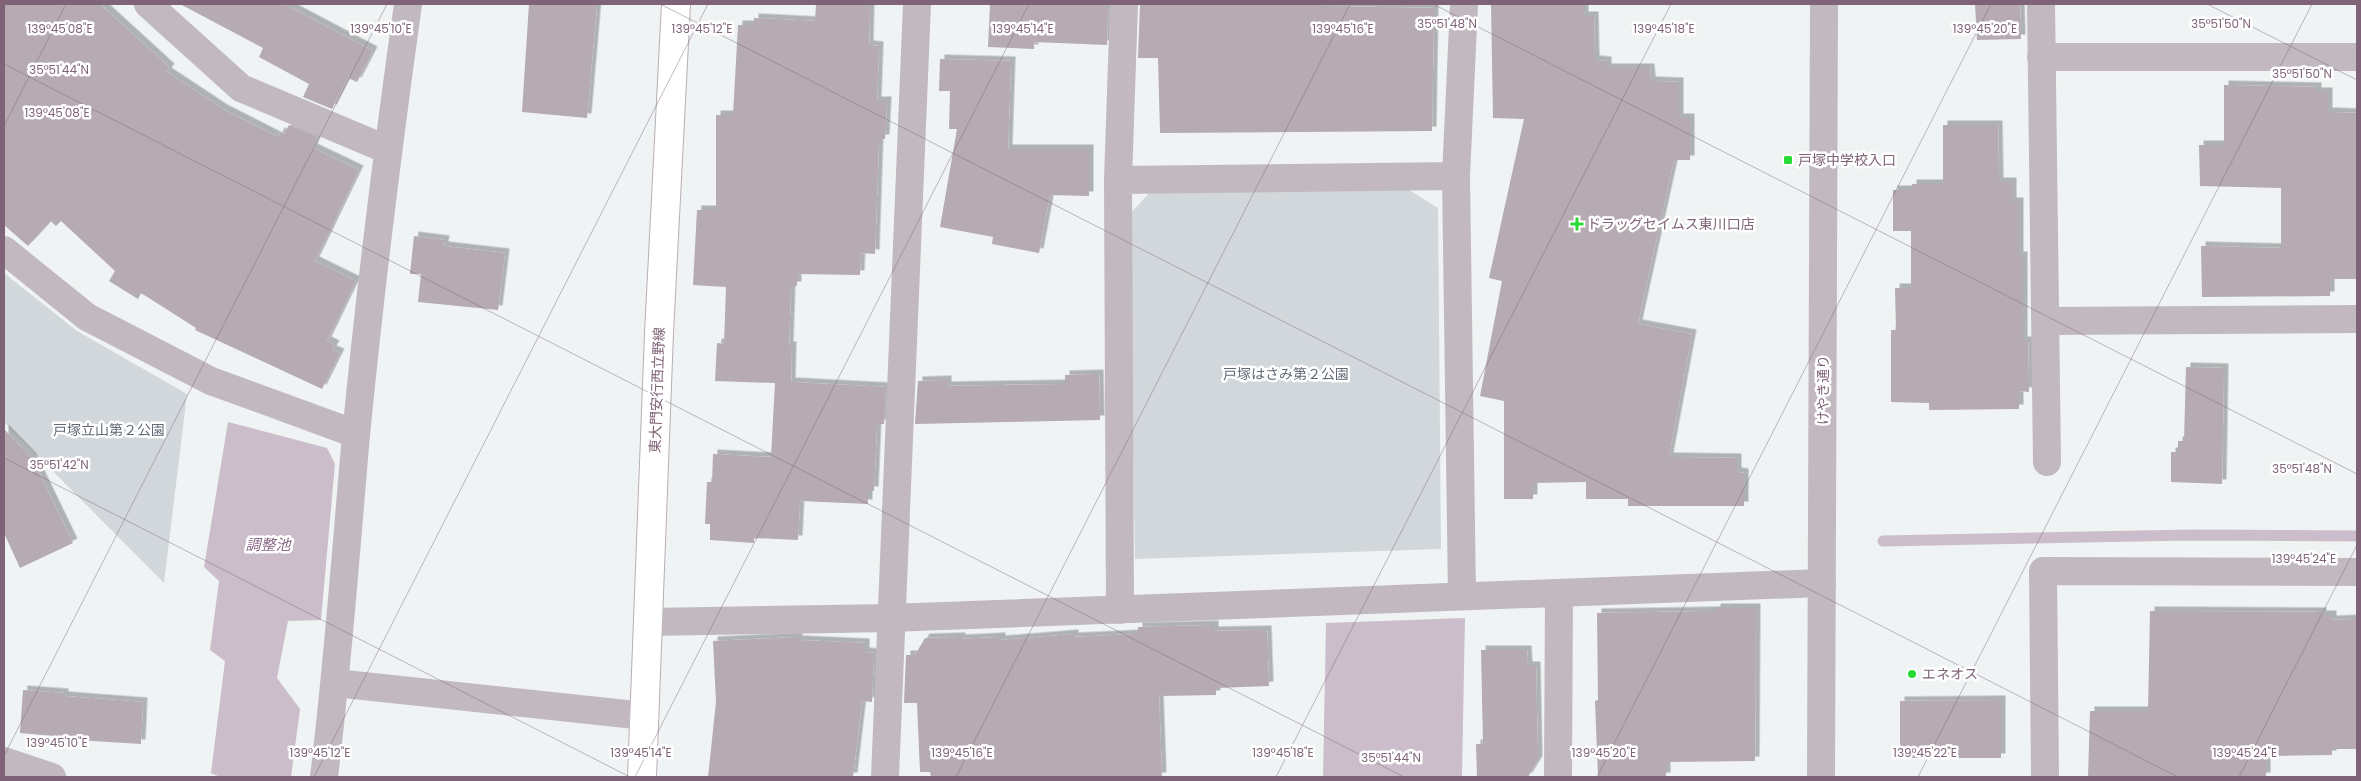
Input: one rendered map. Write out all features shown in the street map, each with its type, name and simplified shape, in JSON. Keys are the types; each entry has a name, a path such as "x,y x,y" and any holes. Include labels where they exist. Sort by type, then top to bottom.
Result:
{"main road":[{"name":"東大門安行西立野線","path":"642,777 659,333 676,4"}],"street":[{"path":"148,4 241,88 388,150"},
{"path":"324,777 335,683 356,434 388,150 408,4"},
{"path":"885,777 890,618 918,4"},
{"path":"1120,610 1118,180 1124,4"},
{"path":"1462,596 1456,176 1464,4"},
{"name":"けやき通り","path":"1821,777 1824,4"},
{"path":"2041,4 2047,462"},
{"path":"2041,57 2357,57"},
{"path":"1118,180 1456,176"},
{"path":"4,250 87,317 211,381 356,434"},
{"path":"2045,321 2357,319"},
{"path":"2045,777 2043,570 2357,572"},
{"path":"649,622 890,618 1822,583"},
{"path":"1558,777 1559,593"},
{"path":"335,683 645,716"},
{"path":"4,761 52,777"}],"green space":[{"name":"戸塚はさみ第２公園","path":"1409,190 1438,208 1441,549 1135,559 1129,215 1151,191"},
{"name":"戸塚立山第２公園","path":"4,273 77,331 187,394 164,583 4,422"}],"water":[{"name":"調整池","path":"228,422 327,448 335,464 321,620 288,621 277,678 300,709 291,777 220,777 211,773 225,661 210,650 219,581 204,567"},
{"path":"1465,618 1462,777 1323,777 1326,623"}],"building":[{"path":"4,4 100,4 170,68 167,72 223,109 278,137 280,132 284,134 289,125 318,137 313,148 359,170 315,261 356,281 327,341 335,345 332,350 340,353 322,389 195,330 196,328 141,293 138,299 109,281 115,271 61,221 56,226 51,221 28,246 4,225"},
{"path":"180,4 284,4 373,51 357,82 348,78 332,109 303,97 309,84 259,57 263,48"},
{"path":"529,4 597,4 587,118 522,112"},
{"path":"816,4 870,4 869,45 879,46 877,101 887,101 885,139 879,139 875,254 861,253 860,275 797,274 797,286 791,286 789,346 792,346 791,382 886,387 884,424 877,424 874,491 868,491 868,504 800,501 798,540 754,538 754,543 710,540 710,524 705,524 707,482 712,482 713,454 771,457 775,383 715,381 717,343 724,344 726,287 693,285 697,210 716,210 716,115 733,115 738,25 754,25 754,18 815,21"},
{"path":"990,4 1108,4 1107,45 1034,42 1034,49 988,47"},
{"path":"1140,4 1324,4 1324,6 1434,8 1432,131 1160,133 1158,58 1138,58"},
{"path":"1491,4 1584,4 1584,16 1594,16 1595,60 1607,61 1607,68 1650,68 1651,81 1679,82 1679,118 1690,118 1690,160 1674,160 1638,324 1692,334 1669,457 1737,458 1737,472 1744,473 1744,506 1628,506 1628,499 1586,499 1586,482 1533,483 1533,499 1504,499 1504,401 1480,396 1502,281 1489,278 1524,119 1493,118"},
{"path":"1975,4 2020,4 2021,39 1977,40"},
{"path":"940,59 1011,61 1008,149 1089,149 1089,196 1050,195 1039,253 992,244 993,237 940,227 957,129 949,129 950,91 939,91"},
{"path":"2224,85 2317,87 2317,92 2328,92 2328,112 2357,113 2357,279 2330,279 2330,296 2202,297 2201,246 2281,248 2281,188 2200,186 2199,145 2224,145"},
{"path":"1943,125 1998,125 1999,182 2012,182 2012,202 2019,202 2019,256 2023,256 2023,341 2028,341 2029,392 2019,391 2019,409 1929,410 1929,403 1891,402 1891,330 1896,330 1895,288 1911,288 1911,231 1893,231 1893,190 1912,190 1912,184 1943,184"},
{"path":"414,236 445,240 444,246 505,253 498,310 418,302 421,274 410,274"},
{"path":"2186,367 2224,368 2222,484 2171,482 2171,452 2178,452 2178,441 2184,441"},
{"path":"1099,374 1100,420 915,424 918,381 947,380 947,386 1065,384 1065,375"},
{"path":"4,429 32,458 73,543 20,568 4,533"},
{"path":"1716,608 1756,608 1755,761 1666,762 1666,777 1598,777 1595,701 1598,700 1597,613 1716,611"},
{"path":"2150,611 2322,612 2322,615 2332,615 2332,620 2357,619 2357,749 2332,749 2332,755 2266,756 2266,777 2088,777 2090,711 2148,711"},
{"path":"1214,625 1214,631 1267,630 1269,686 1216,688 1216,695 1159,696 1162,777 931,777 930,772 920,772 917,703 904,703 906,655 915,655 925,638 1001,637 1001,640 1074,634 1074,637 1138,634 1138,627"},
{"path":"798,637 798,640 865,643 865,652 874,653 872,702 862,701 853,777 708,777 716,702 713,641"},
{"path":"1481,650 1527,650 1528,666 1536,666 1538,760 1528,777 1477,777 1476,744 1483,744"},
{"path":"23,690 64,693 64,696 143,702 141,744 77,740 77,738 20,733"},
{"path":"2001,700 2001,758 1900,758 1900,701"}],"waterway":[{"path":"1883,541 2192,535 2357,536"}],"place":[{"name":"戸塚中学校入口","path":"1788,160"},
{"name":"ドラッグセイムス東川口店","path":"1577,224"},
{"name":"エネオス","path":"1912,674"}]}
